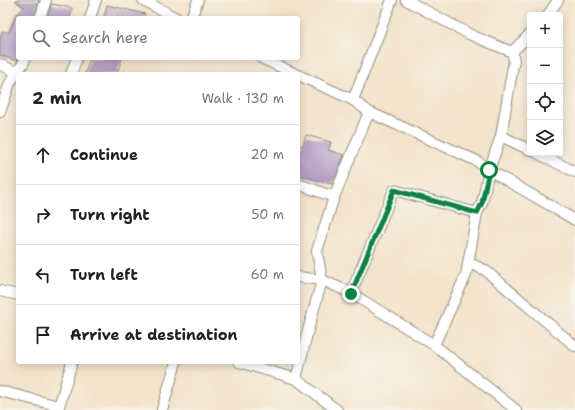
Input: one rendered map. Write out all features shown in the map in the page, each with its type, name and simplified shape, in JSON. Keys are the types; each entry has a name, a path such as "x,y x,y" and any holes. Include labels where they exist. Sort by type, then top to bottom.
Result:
{"street":[{"path":"41,16 46,0"},
{"path":"91,16 96,0"},
{"path":"143,0 172,16"},
{"path":"192,16 198,0"},
{"path":"353,100 392,0"},
{"path":"406,0 471,35 512,52"},
{"path":"550,12 558,0"},
{"path":"512,52 527,37"},
{"path":"434,345 466,275 477,213 482,203 489,170 501,136 514,60 512,52"},
{"path":"18,72 24,60"},
{"path":"72,72 76,60"},
{"path":"266,60 292,72"},
{"path":"0,64 16,72"},
{"path":"300,75 353,100 370,112 476,161 575,219"},
{"path":"0,112 10,83 16,76"},
{"path":"300,363 322,280 317,251 334,197 370,112"},
{"path":"501,136 527,149"},
{"path":"542,156 575,172"},
{"path":"300,185 334,197"},
{"path":"351,294 394,190 477,213"},
{"path":"469,263 485,270 575,346"},
{"path":"300,277 322,280 351,294 434,345 516,410"},
{"path":"0,291 16,294"},
{"path":"0,391 58,408 71,364"},
{"path":"162,410 175,364"},
{"path":"246,364 296,379 337,410"},
{"path":"296,379 300,364"}],"building":[{"path":"15,0 39,0 35,16 16,16 17,61 0,55 0,39 3,31 9,33 17,13 18,14 24,7"},
{"path":"52,4 72,8 70,16 48,16"},
{"path":"107,5 145,14 144,16 104,16"},
{"path":"89,60 121,60 118,72 86,72"},
{"path":"306,135 331,142 328,150 344,155 332,184 300,176 300,145 303,146"}],"route":[{"path":"351,294 394,190 477,213 482,203 489,170"}]}
